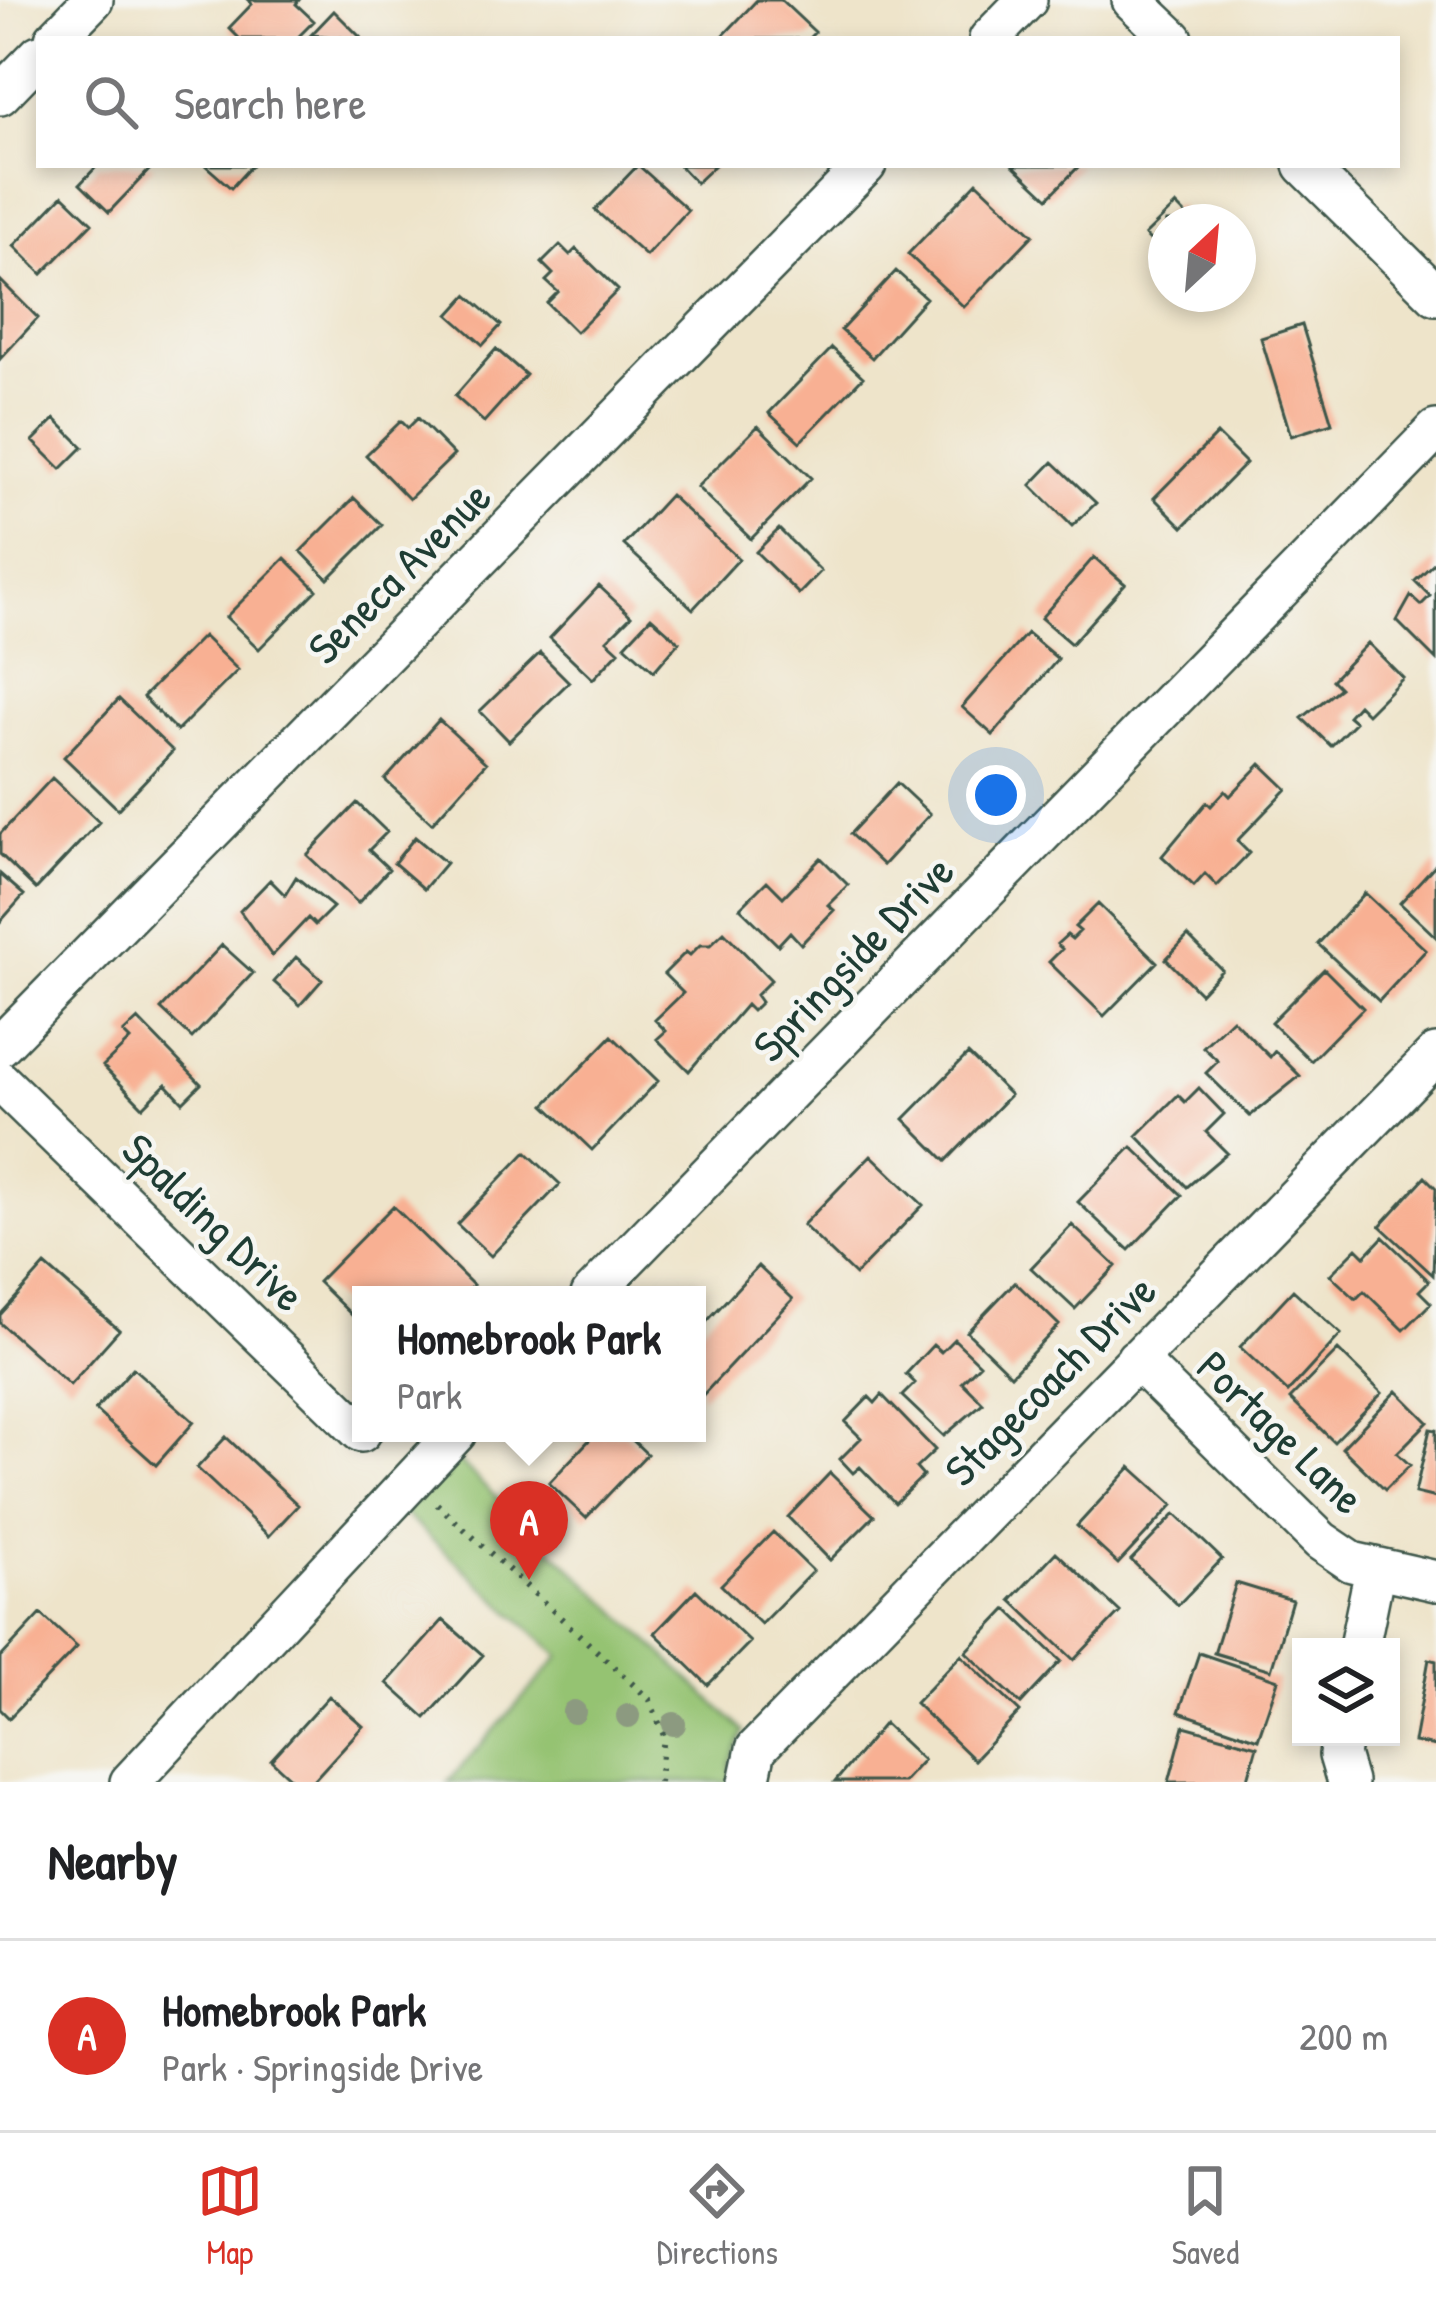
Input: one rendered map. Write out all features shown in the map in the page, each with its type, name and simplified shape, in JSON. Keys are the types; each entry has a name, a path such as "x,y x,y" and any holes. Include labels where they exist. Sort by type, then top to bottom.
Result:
{"street":[{"path":"58,36 93,0"},
{"path":"992,36 1027,0"},
{"path":"1132,0 1170,36"},
{"path":"0,95 36,58"},
{"name":"Seneca Avenue","path":"0,1046 863,168"},
{"path":"1307,168 1436,295"},
{"name":"Springside Drive","path":"600,1286 1436,430"},
{"name":"Stagecoach Drive","path":"749,1782 756,1749 1436,1054"},
{"name":"Spalding Drive","path":"0,1081 352,1422"},
{"name":"Portage Lane","path":"1136,1359 1321,1541 1352,1562 1436,1581"},
{"name":"Spalding Drive","path":"372,1442 410,1480"},
{"path":"130,1782 447,1442"},
{"path":"1361,1638 1376,1569"},
{"path":"1341,1746 1347,1782"}],"path":[{"path":"410,1480 650,1700 664,1736 659,1782"}],"green space":[{"path":"456,1459 744,1731 730,1763 730,1782 448,1782 560,1656 403,1513"}],"building":[{"path":"248,0 299,0 296,4 314,21 299,36 237,36 229,28 252,4"},
{"path":"757,0 781,0 815,32 811,36 723,36"},
{"path":"334,11 359,36 324,36 311,35"},
{"path":"95,168 151,168 109,212 80,184"},
{"path":"208,168 249,168 231,188"},
{"path":"635,168 641,168 688,210 646,256 595,210"},
{"path":"682,168 712,168 696,183"},
{"path":"1016,168 1077,168 1048,198"},
{"path":"977,182 1033,235 964,307 908,254"},
{"path":"63,195 92,223 42,274 14,246"},
{"path":"560,245 570,255 576,249 618,290 576,332 547,303 558,292 546,281 553,274 542,263"},
{"path":"896,271 926,298 872,358 841,330"},
{"path":"0,280 38,318 0,359"},
{"path":"467,295 501,325 483,345 449,315"},
{"path":"1302,325 1332,423 1291,436 1261,338"},
{"path":"832,348 863,377 800,442 769,413"},
{"path":"496,349 526,375 484,422 455,396"},
{"path":"418,418 454,455 409,499 366,455 401,421 408,428"},
{"path":"55,419 83,447 61,469 33,441"},
{"path":"758,426 811,478 751,539 697,487"},
{"path":"1217,434 1246,463 1183,527 1154,498"},
{"path":"1053,462 1096,503 1072,526 1031,485"},
{"path":"670,495 739,559 693,609 624,545"},
{"path":"354,498 382,525 328,579 301,551"},
{"path":"779,529 821,571 799,594 756,552"},
{"path":"1094,557 1125,584 1071,644 1041,618"},
{"path":"285,558 317,590 259,649 226,617"},
{"path":"1436,561 1436,660 1397,621 1411,596 1421,605 1430,596 1415,581"},
{"path":"599,586 631,616 607,640 619,651 593,679 550,638"},
{"path":"651,617 679,642 654,671 625,645"},
{"path":"1027,633 1058,659 993,735 962,707"},
{"path":"203,636 238,670 177,731 143,697"},
{"path":"1368,643 1403,678 1367,714 1358,705 1348,716 1355,722 1331,746 1302,718 1340,688 1332,680"},
{"path":"540,653 569,682 509,741 480,711"},
{"path":"119,699 173,751 118,809 64,757"},
{"path":"439,720 486,763 432,823 385,780"},
{"path":"1261,764 1287,789 1237,841 1249,853 1217,886 1205,874 1194,886 1162,856 1207,802 1211,806 1225,791 1230,796"},
{"path":"52,778 99,822 36,889 0,854 0,834"},
{"path":"897,783 930,814 883,865 850,834"},
{"path":"357,803 387,832 369,850 389,869 358,903 307,855"},
{"path":"415,837 446,863 424,889 394,863"},
{"path":"821,858 848,885 828,905 834,910 801,944 790,932 778,945 740,908 767,881 783,897"},
{"path":"1436,864 1436,937 1400,903"},
{"path":"0,874 24,895 0,922"},
{"path":"296,877 333,907 315,925 308,918 272,956 240,911 270,880 285,895"},
{"path":"1365,893 1426,950 1379,1001 1318,944"},
{"path":"1098,904 1157,962 1104,1016 1049,962 1062,949 1057,944 1067,935 1072,939 1080,931 1075,927"},
{"path":"724,932 771,980 756,995 761,1002 752,1011 746,1005 689,1071 657,1039 666,1031 655,1020 683,993 664,974 686,952 690,955 700,945 710,945"},
{"path":"1188,936 1222,970 1200,993 1166,959"},
{"path":"222,945 253,973 192,1038 161,1009"},
{"path":"296,957 322,980 300,1005 274,982"},
{"path":"1324,969 1363,1008 1311,1061 1271,1022"},
{"path":"138,1019 201,1084 183,1102 166,1084 143,1107 103,1066 130,1040 123,1033"},
{"path":"1232,1019 1270,1057 1275,1051 1300,1076 1250,1116 1206,1073 1218,1061 1203,1047"},
{"path":"612,1036 658,1081 592,1150 545,1105"},
{"path":"968,1054 1010,1095 946,1161 904,1119"},
{"path":"1199,1088 1224,1114 1206,1132 1227,1153 1187,1187 1137,1136 1178,1095 1185,1102"},
{"path":"1132,1147 1182,1195 1129,1250 1078,1202"},
{"path":"526,1152 560,1184 491,1256 457,1224"},
{"path":"871,1155 923,1205 855,1275 803,1225"},
{"path":"1425,1177 1436,1188 1433,1275 1380,1226"},
{"path":"393,1206 473,1285 352,1286 352,1315 318,1282"},
{"path":"1072,1225 1116,1266 1075,1309 1031,1268"},
{"path":"1383,1237 1429,1281 1419,1291 1431,1303 1404,1330 1364,1291 1356,1299 1330,1275 1357,1248 1365,1256"},
{"path":"45,1265 119,1330 70,1385 0,1323 0,1315"},
{"path":"758,1266 793,1299 706,1392 706,1322"},
{"path":"1015,1282 1059,1325 1011,1375 967,1332"},
{"path":"1293,1290 1341,1334 1288,1392 1240,1347"},
{"path":"954,1339 980,1364 962,1382 983,1403 944,1436 902,1396 915,1383 906,1374 933,1345 941,1352"},
{"path":"1338,1350 1382,1393 1334,1442 1290,1399"},
{"path":"133,1368 194,1422 156,1465 95,1410"},
{"path":"1397,1391 1428,1422 1397,1453 1410,1465 1385,1490 1342,1448"},
{"path":"882,1395 935,1450 916,1468 923,1476 895,1503 860,1467 853,1473 840,1459 861,1438 845,1422 869,1397 875,1403"},
{"path":"1430,1429 1436,1430 1436,1498 1415,1493"},
{"path":"226,1437 298,1505 269,1536 197,1468"},
{"path":"588,1442 634,1442 647,1454 586,1518 549,1483"},
{"path":"1131,1467 1173,1505 1118,1564 1077,1526"},
{"path":"830,1473 874,1516 830,1560 788,1517"},
{"path":"1175,1514 1222,1559 1178,1605 1131,1560"},
{"path":"773,1532 813,1571 761,1624 721,1585"},
{"path":"1056,1552 1120,1612 1074,1660 1011,1600"},
{"path":"1236,1583 1292,1600 1271,1670 1214,1653"},
{"path":"696,1590 750,1642 708,1685 655,1633"},
{"path":"1007,1609 1061,1661 1021,1704 966,1652"},
{"path":"41,1614 77,1647 9,1718 0,1709 0,1658"},
{"path":"443,1620 483,1655 426,1718 387,1683"},
{"path":"1199,1653 1278,1680 1258,1739 1179,1712"},
{"path":"961,1655 1020,1712 974,1760 915,1703"},
{"path":"1429,1659 1436,1661 1436,1746 1414,1742"},
{"path":"329,1696 363,1726 312,1782 295,1782 271,1760"},
{"path":"884,1723 923,1760 903,1782 835,1782"},
{"path":"1184,1726 1257,1746 1247,1782 1169,1782"}],"place":[{"name":"Homebrook Park","path":"529,1580"}]}
